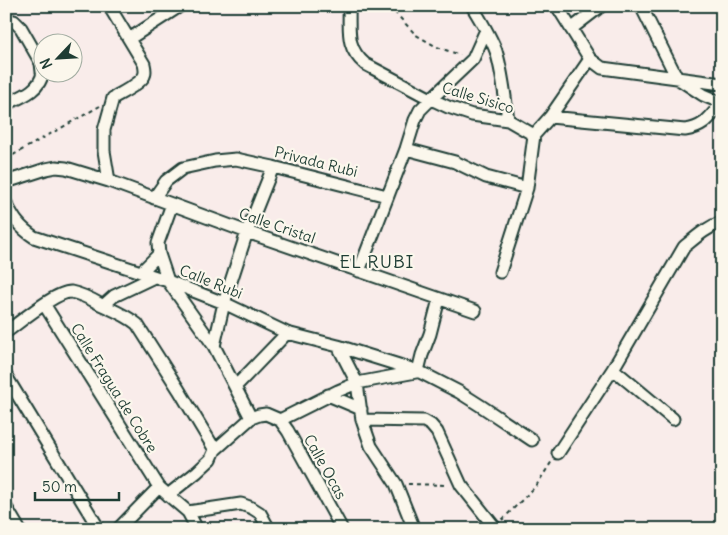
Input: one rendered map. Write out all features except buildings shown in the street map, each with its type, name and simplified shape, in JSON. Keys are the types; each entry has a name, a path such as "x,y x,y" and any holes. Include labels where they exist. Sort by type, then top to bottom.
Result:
{"street":[{"path":"109,6 144,64 146,71 144,77 114,98 104,130 104,151 109,180"},
{"path":"129,39 180,6"},
{"name":"Calle Sisico","path":"349,6 352,48 357,57 365,64 430,100 472,114 508,120 534,135"},
{"path":"472,6 496,51 502,74 508,120"},
{"path":"557,6 590,59 602,68 722,84"},
{"path":"570,29 601,6"},
{"path":"550,117 684,130 694,129 703,124 722,103 703,95 677,78 641,6"},
{"path":"6,19 14,21 32,49"},
{"path":"359,271 420,110 473,59 486,30"},
{"path":"500,272 527,188 534,135 550,117 590,59"},
{"path":"6,104 31,91 40,82"},
{"path":"406,149 456,162 486,177 527,188"},
{"name":"Privada Rubi","path":"154,198 166,181 182,168 236,159 388,196"},
{"path":"214,346 224,303 247,232 273,167"},
{"name":"Calle Cristal","path":"6,182 46,169 66,168 109,180 247,232 475,311"},
{"name":"Calle Rubi","path":"6,203 16,221 34,237 168,281 224,303 287,333 338,346 418,371 474,401 532,440"},
{"path":"172,204 158,243 159,254 168,281 214,346 251,418"},
{"path":"558,453 613,369 684,247 711,226 722,222"},
{"path":"141,272 159,254"},
{"path":"104,305 114,296 154,277"},
{"path":"6,332 44,304 59,295 69,292 81,295 128,317 137,324 215,450"},
{"path":"121,528 163,491 197,472 211,459 215,450 251,418 266,414 280,420 358,382 418,371 439,299"},
{"name":"Calle Fragua de Cobre","path":"44,304 163,491 188,512"},
{"path":"235,387 287,333"},
{"path":"338,346 358,382 362,414 371,446 396,484 412,524 401,529"},
{"path":"613,369 673,419"},
{"path":"6,376 99,529"},
{"path":"328,396 362,414 424,421 431,425 437,432 461,485 496,528"},
{"name":"Calle Ocas","path":"280,420 288,430 342,529"},
{"path":"197,529 188,512 241,504 260,513 269,529"},
{"path":"6,507 20,529"}],"path":[{"path":"390,6 416,34 437,47 473,59"},
{"path":"6,159 114,98"},
{"path":"496,528 536,486 558,453"},
{"path":"396,484 461,485"}],"district":[{"name":"EL RUBI","path":"377,262"}]}
